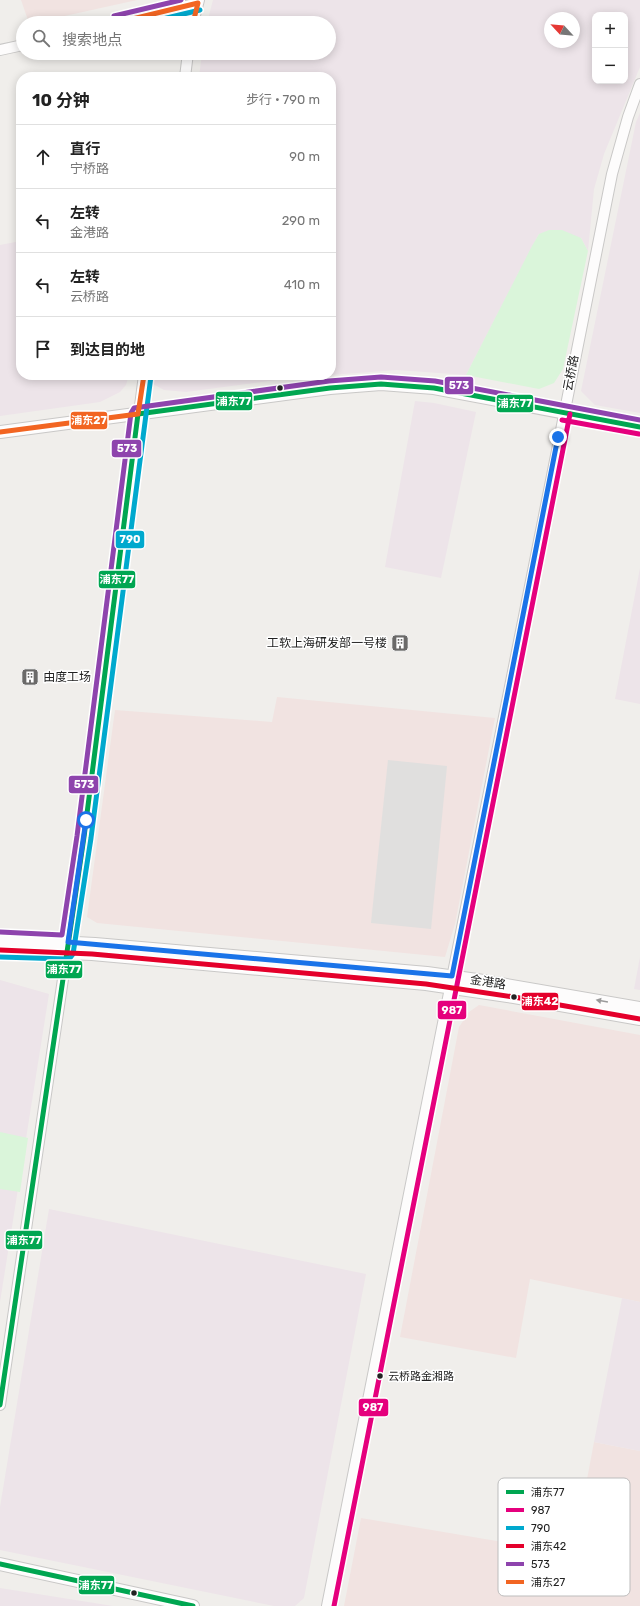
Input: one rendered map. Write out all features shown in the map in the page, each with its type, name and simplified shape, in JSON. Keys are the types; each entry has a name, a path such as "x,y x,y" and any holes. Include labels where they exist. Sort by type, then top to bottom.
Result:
{"street":[{"path":"143,16 198,2 195,16"},
{"path":"0,50 16,47"},
{"path":"186,72 187,60"},
{"name":"云桥路","path":"327,1606 563,413 612,174 624,131 640,84"},
{"path":"0,1405 84,837 143,380"},
{"path":"0,432 330,388 381,384 434,388 640,427"},
{"name":"金港路","path":"0,939 67,947 451,981 640,1008"},
{"name":"金港路","path":"0,950 67,947"},
{"name":"金港路","path":"451,981 640,1019"},
{"path":"0,1564 193,1606"}],"shaded area":[{"path":"21,0 137,0 65,16 27,16"},
{"path":"213,0 640,0 640,67 604,154 594,189 588,251 581,238 539,234 466,375 397,370 336,375 336,72 200,72 201,60 336,60 336,16 209,16"},
{"path":"640,113 640,413 595,405 581,391 636,122"},
{"path":"16,242 16,380 128,380 126,385 120,392 100,402 0,416 0,245"},
{"path":"153,380 276,380 186,392 164,390 153,384"},
{"path":"415,401 434,403 476,412 441,578 385,567"},
{"path":"640,568 640,704 615,699"},
{"path":"277,697 495,718 455,924 445,957 97,923 87,917 115,710 272,722"},
{"path":"388,760 447,766 431,929 371,923"},
{"path":"640,957 640,990 634,989"},
{"path":"0,980 49,994 0,1302"},
{"path":"479,1005 640,1035 640,1302 530,1279 516,1358 400,1337 459,1027 469,1012"},
{"path":"49,1209 366,1274 304,1598 295,1606 274,1606 0,1550 0,1507"},
{"path":"622,1298 640,1302 640,1451 594,1442"},
{"path":"594,1442 640,1451 640,1606 344,1606 361,1518 498,1541 498,1596 630,1596 630,1478 587,1478"},
{"path":"0,1588 113,1606 0,1606"}],"green space":[{"path":"549,230 562,230 581,238 588,251 563,369 554,383 539,389 466,375 532,246 539,234"},
{"path":"0,1132 28,1138 20,1192 0,1189"}],"transit line":[{"name":"573","path":"114,16 181,0"},
{"name":"浦东27","path":"145,16 198,3 195,16"},
{"name":"790","path":"175,16 200,10"},
{"name":"573","path":"0,932 62,935 77,836 131,413 134,408 329,381 381,377 435,381 640,420"},
{"name":"浦东27","path":"0,432 138,414 143,380"},
{"name":"790","path":"0,957 66,959 70,958 73,954 91,838 150,380"},
{"name":"浦东77","path":"138,414 330,388 381,384 434,388 640,427"},
{"name":"浦东77","path":"0,1405 84,837 138,414"},
{"name":"987","path":"334,1606 570,414"},
{"name":"987","path":"562,420 639,434"},
{"name":"浦东42","path":"0,950 92,954 426,984 514,997 640,1019"},
{"name":"浦东77","path":"0,1564 193,1606"}],"place":[{"name":"工软上海研发部一号楼","path":"400,643"},
{"name":"由度工场","path":"30,677"},
{"name":"云桥路金湘路","path":"380,1376"}],"route":[{"path":"86,820 68,942 452,976 558,437"}]}
